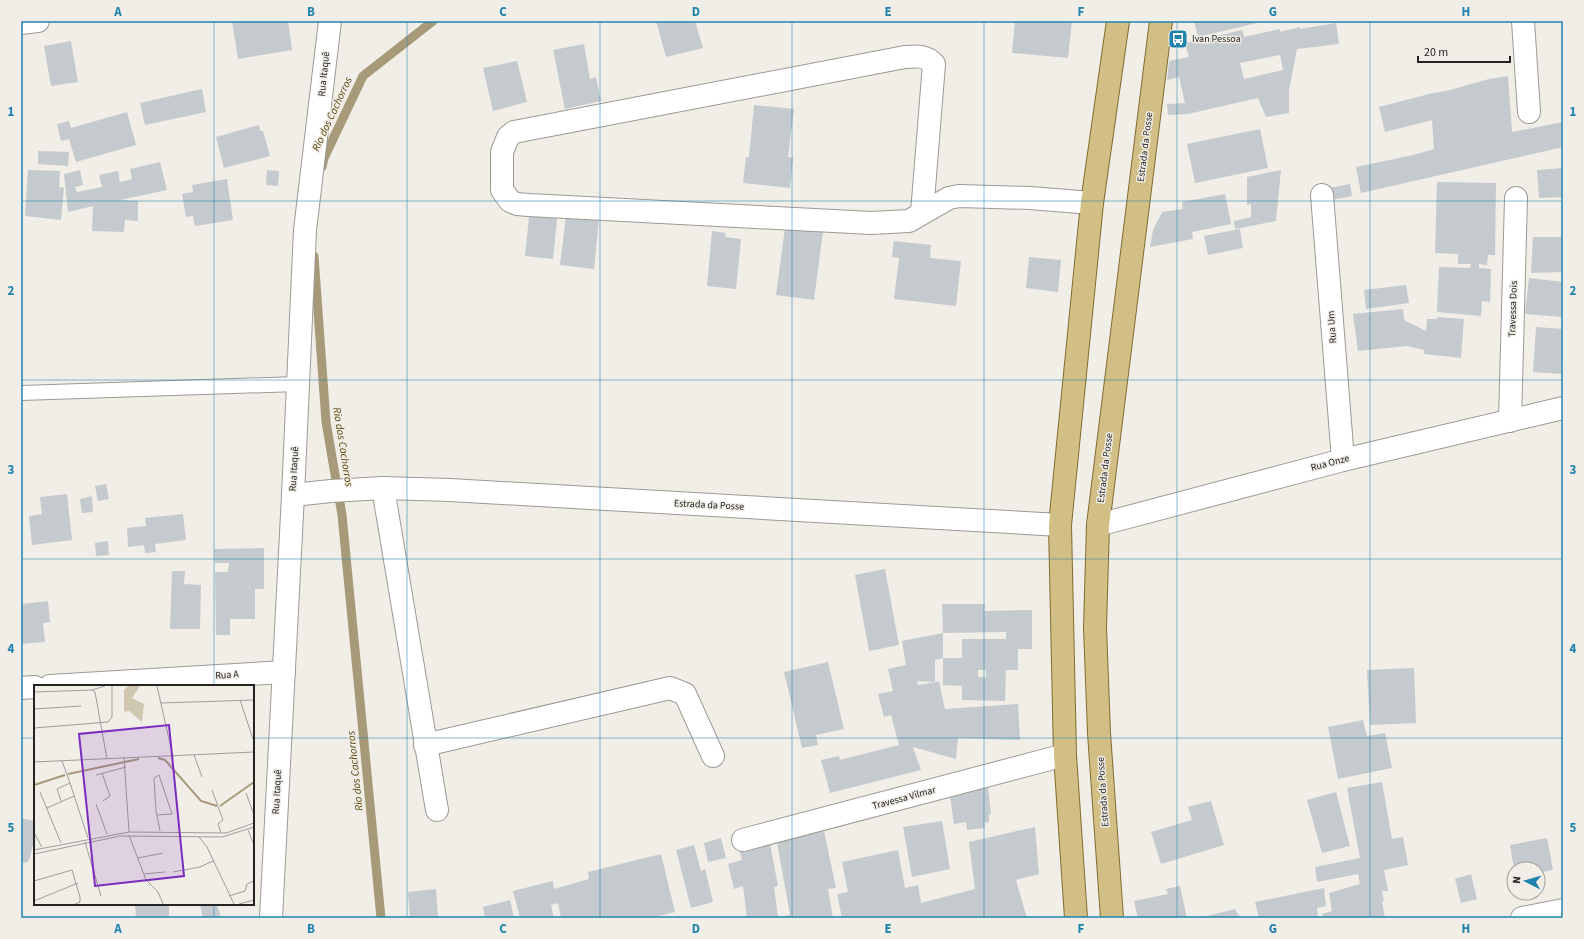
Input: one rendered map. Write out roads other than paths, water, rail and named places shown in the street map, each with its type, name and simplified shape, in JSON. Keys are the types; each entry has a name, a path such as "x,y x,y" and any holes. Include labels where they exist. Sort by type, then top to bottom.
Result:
{"main road":[{"path":"1076,918 1065,755 1060,525 1092,203 1118,21"},
{"name":"Estrada da Posse","path":"1112,918 1099,733 1095,627 1098,525 1161,21"}],"street":[{"path":"21,23 38,21"},
{"name":"Rua Itaquê","path":"271,918 305,230 330,21"},
{"path":"1523,21 1528,112"},
{"path":"922,213 934,64 930,59 924,57 904,57 514,132 508,137 502,152 502,190 510,201 517,204 871,223 909,221 949,198 959,196 1030,198 1092,203"},
{"name":"Rua Um","path":"1322,195 1342,460"},
{"name":"Travessa Dois","path":"1510,421 1516,198"},
{"name":"Rua Onze","path":"1098,525 1342,460 1563,408"},
{"path":"383,488 437,810"},
{"name":"Estrada da Posse","path":"293,495 383,488 450,490 1060,525"},
{"name":"Rua A","path":"67,685 284,672"},
{"path":"21,688 34,687"},
{"path":"425,745 670,688 685,694 713,756"},
{"name":"Travessa Vilmar","path":"743,840 1065,755"},
{"path":"1522,918 1563,910"}],"lane":[{"path":"21,393 298,384"}],"waterway":[{"name":"Rio dos Cachorros","path":"322,167 324,158 363,76 433,21"},
{"name":"Rio dos Cachorros","path":"314,256 326,422 342,515 381,918"}],"place":[{"name":"Ivan Pessoa","path":"1178,39"}]}
